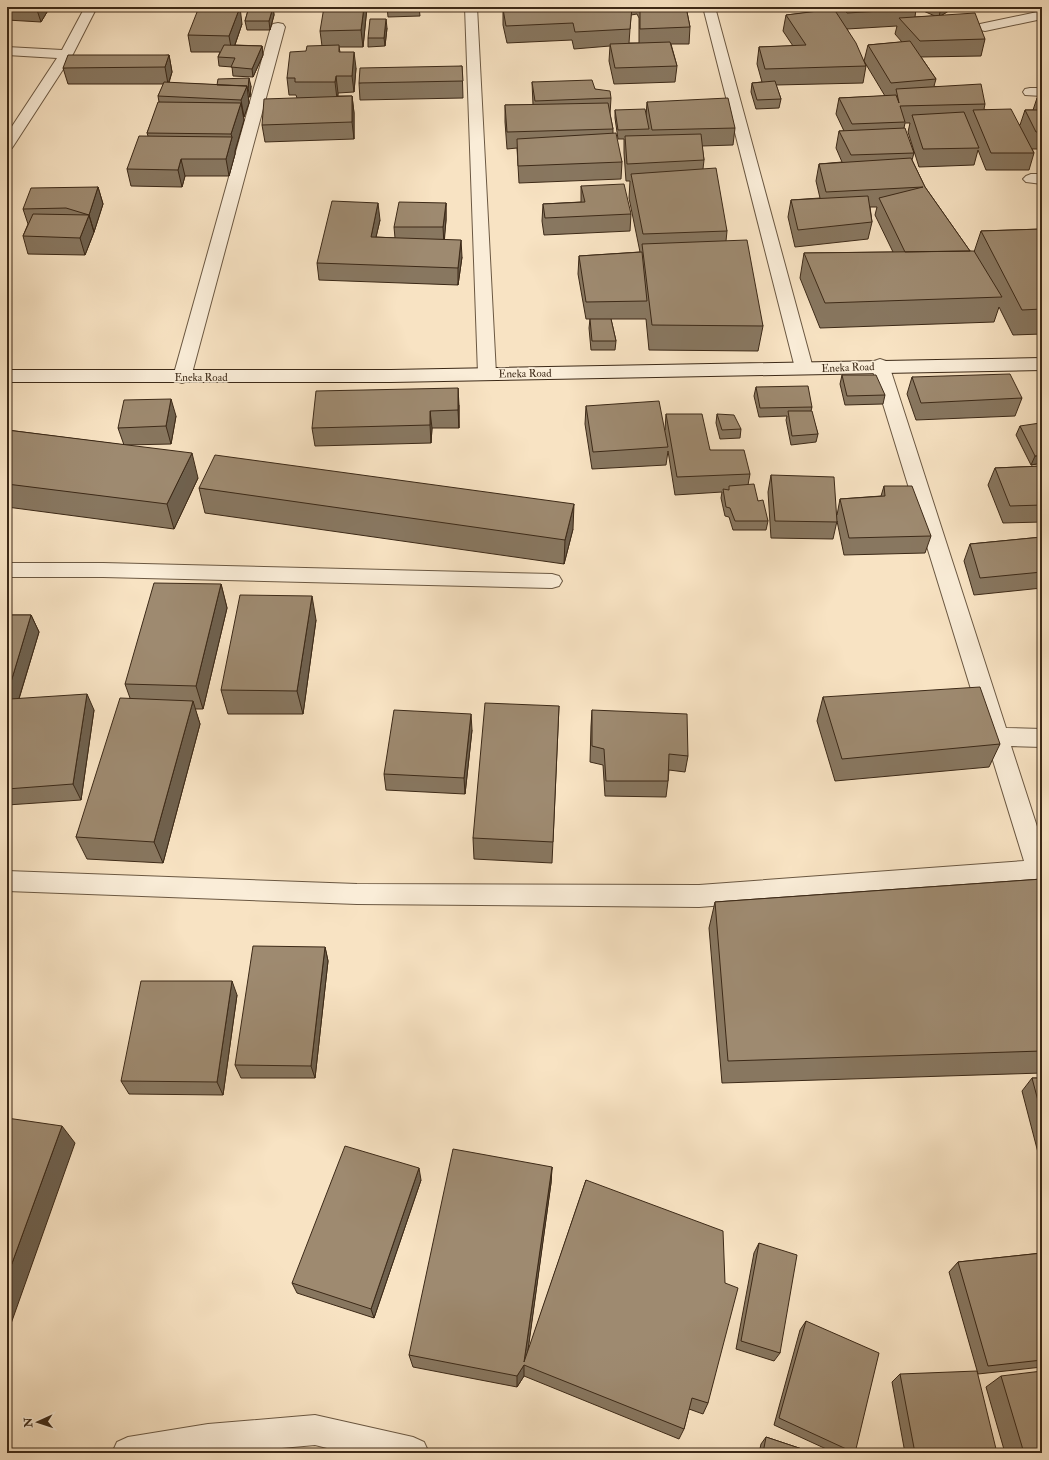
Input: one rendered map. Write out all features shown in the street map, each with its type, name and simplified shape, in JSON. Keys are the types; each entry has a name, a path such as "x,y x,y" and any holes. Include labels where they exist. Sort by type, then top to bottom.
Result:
{"street":[{"path":"7,145 66,54 91,7"},
{"path":"471,7 487,374"},
{"path":"709,7 804,368"},
{"path":"985,27 1042,15"},
{"path":"182,376 278,27"},
{"path":"7,51 66,54"},
{"name":"Eneka Road","path":"7,376 298,377 1042,364"},
{"path":"7,881 357,894 699,896 1040,875 880,366"},
{"path":"7,570 103,570 552,581"},
{"path":"997,737 1042,738"},
{"path":"128,1453 208,1439 315,1430 413,1453"}],"building":[{"path":"199,7 240,7 229,36 188,35"},
{"path":"249,7 273,7 269,21 245,21"},
{"path":"324,7 364,7 361,30 320,31"},
{"path":"544,7 632,7 630,29 575,32 573,23 506,26 503,9"},
{"path":"686,7 690,27 640,29 640,9"},
{"path":"843,7 914,7 916,9 847,13"},
{"path":"834,9 856,43 866,66 765,69 759,47 806,45 786,15"},
{"path":"975,13 985,39 920,41 899,18"},
{"path":"370,19 386,19 384,38 368,38"},
{"path":"910,41 936,79 891,83 868,45"},
{"path":"670,42 677,66 615,68 610,44"},
{"path":"224,45 262,46 252,69 231,67 235,58 218,57"},
{"path":"339,45 339,52 354,52 352,76 336,76 335,82 295,82 295,78 287,78 290,52 306,51 307,46"},
{"path":"68,55 169,55 165,67 63,68"},
{"path":"462,66 463,81 359,83 360,68"},
{"path":"249,78 248,88 247,86 217,85 218,79"},
{"path":"592,80 595,89 610,91 611,98 535,101 532,82"},
{"path":"775,81 781,99 757,100 752,83"},
{"path":"164,82 247,86 241,100 158,96"},
{"path":"981,84 985,104 900,106 905,122 852,124 839,98 896,95 899,103 896,89"},
{"path":"352,96 352,122 262,125 264,99"},
{"path":"728,98 735,128 652,130 647,102"},
{"path":"1037,98 1042,98 1042,110"},
{"path":"158,102 241,103 231,134 147,133"},
{"path":"608,103 613,129 507,132 505,105"},
{"path":"645,109 649,129 618,130 615,110"},
{"path":"1011,109 1034,153 991,153 973,110"},
{"path":"1025,110 1042,110 1042,132 1036,132"},
{"path":"964,112 979,148 923,149 912,115"},
{"path":"905,128 914,153 851,155 839,131"},
{"path":"616,133 622,162 518,166 517,139"},
{"path":"701,134 704,160 627,164 625,136"},
{"path":"139,136 232,137 226,159 181,159 178,170 127,169"},
{"path":"911,158 925,187 970,251 905,252 879,198 923,187 826,192 819,164"},
{"path":"716,168 727,231 643,234 631,174"},
{"path":"624,184 631,214 545,218 543,204 585,202 581,186"},
{"path":"98,187 89,215 66,208 23,209 31,188"},
{"path":"868,196 872,222 798,230 791,200"},
{"path":"332,201 378,203 371,237 461,240 458,268 317,263"},
{"path":"399,202 446,203 443,227 394,227"},
{"path":"33,214 89,215 80,238 23,236"},
{"path":"1042,229 1042,309 1022,310 981,231"},
{"path":"747,240 763,326 652,325 642,244"},
{"path":"974,251 1002,297 825,303 804,253"},
{"path":"642,252 647,301 586,302 579,256"},
{"path":"590,319 611,319 616,341 592,341"},
{"path":"1010,374 1022,398 921,403 912,377"},
{"path":"842,375 876,375 885,395 847,396"},
{"path":"808,386 812,407 760,408 756,387"},
{"path":"458,388 458,410 430,411 430,425 312,428 316,391"},
{"path":"171,399 166,426 118,428 124,400"},
{"path":"659,401 668,447 593,452 586,406"},
{"path":"788,411 812,411 818,434 792,436"},
{"path":"666,414 702,414 710,450 744,450 750,474 677,477"},
{"path":"717,414 734,415 741,429 722,430"},
{"path":"1040,423 1042,426 1042,455 1035,456 1020,426"},
{"path":"7,430 192,453 167,504 7,484"},
{"path":"215,455 574,504 565,540 199,488"},
{"path":"1042,466 1042,505 1010,506 995,468"},
{"path":"771,475 834,477 837,522 775,521"},
{"path":"754,484 758,501 763,500 768,521 735,521 730,508 726,507 723,489 729,490 729,486"},
{"path":"884,486 912,486 931,536 849,538 840,499 885,496"},
{"path":"1042,537 1042,572 980,578 970,544"},
{"path":"154,583 221,584 196,686 125,684"},
{"path":"240,595 312,596 297,691 221,690"},
{"path":"7,615 31,615 8,692 7,692"},
{"path":"980,687 1000,744 842,759 823,697"},
{"path":"87,694 73,784 7,789 7,717 10,699"},
{"path":"120,698 193,701 154,842 76,837"},
{"path":"485,703 559,706 553,842 473,838"},
{"path":"394,710 471,714 464,778 384,774"},
{"path":"592,710 687,714 688,756 669,754 668,781 606,781 604,749 592,746"},
{"path":"1042,879 1042,1051 728,1061 715,902"},
{"path":"253,946 325,947 311,1066 235,1065"},
{"path":"141,981 232,981 217,1082 121,1081"},
{"path":"1032,1078 1042,1078 1042,1116"},
{"path":"7,1118 62,1126 7,1277"},
{"path":"345,1146 419,1168 371,1309 292,1283"},
{"path":"453,1149 552,1167 524,1362 586,1180 723,1231 725,1283 738,1288 708,1403 692,1398 684,1429 524,1365 517,1376 409,1355"},
{"path":"759,1243 797,1255 780,1353 741,1341"},
{"path":"1042,1253 1042,1360 988,1366 958,1262"},
{"path":"806,1321 879,1353 855,1453 779,1418"},
{"path":"977,1371 997,1453 915,1453 900,1374"},
{"path":"1042,1371 1042,1453 1024,1453 1001,1376"},
{"path":"766,1437 814,1453 763,1453"}]}
